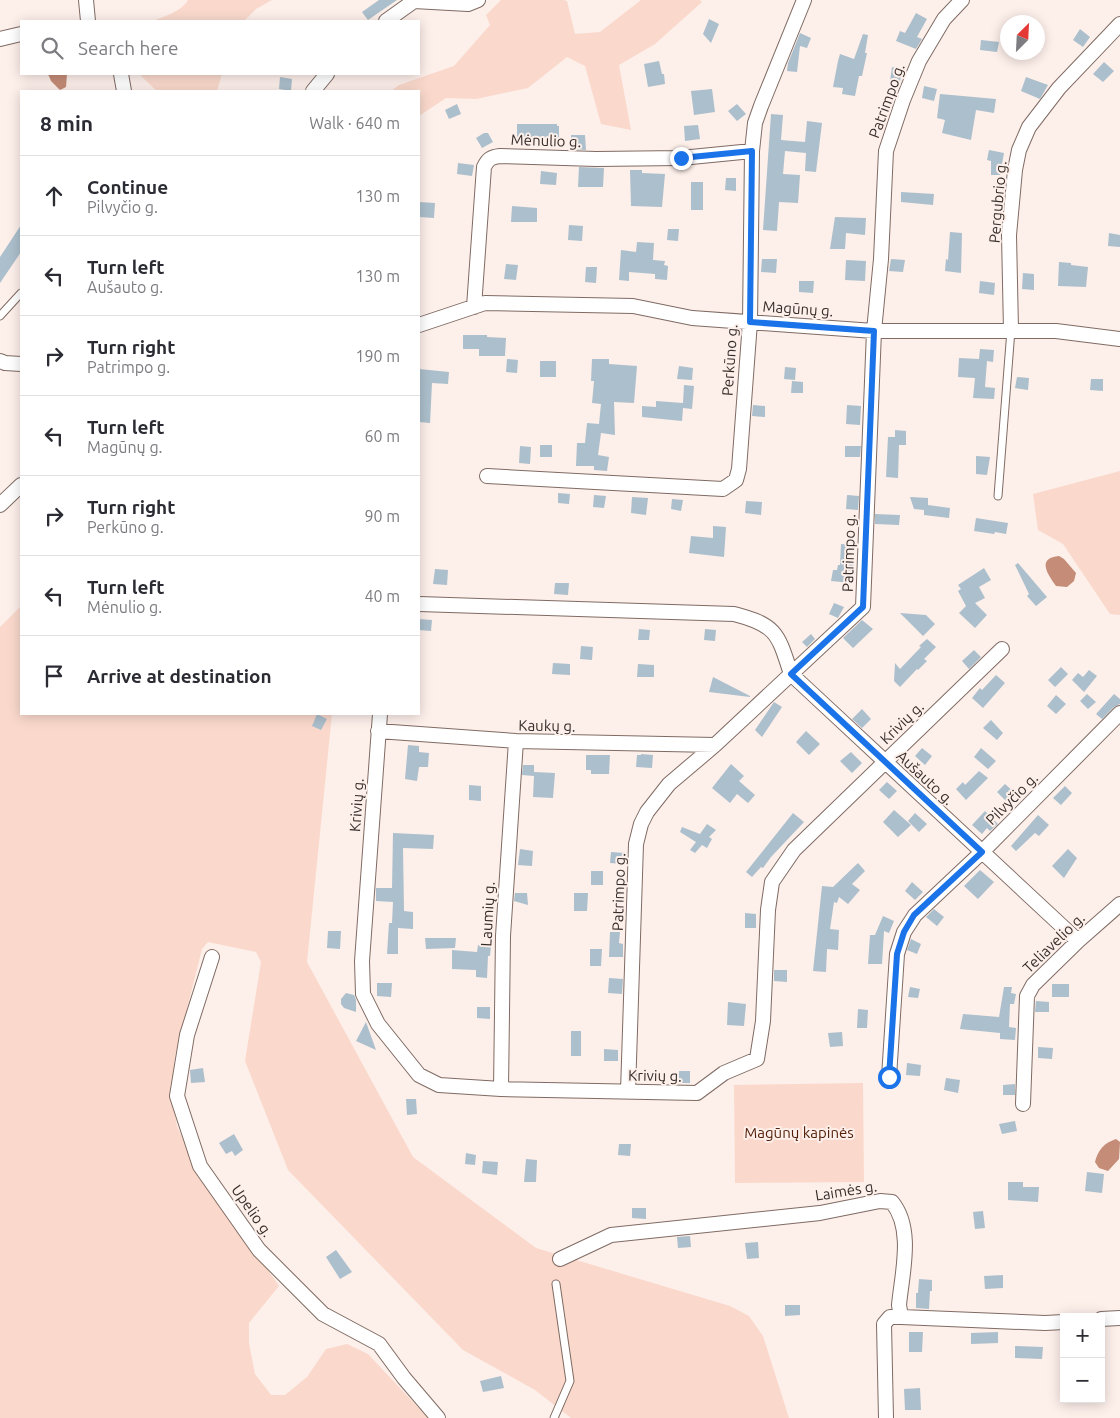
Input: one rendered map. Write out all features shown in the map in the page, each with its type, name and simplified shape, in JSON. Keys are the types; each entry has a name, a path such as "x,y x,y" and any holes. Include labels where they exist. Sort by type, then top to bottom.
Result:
{"street":[{"path":"86,0 88,20"},
{"path":"387,20 414,0 468,4 478,0"},
{"name":"Perkūno g.","path":"488,476 723,490 736,480 739,469 750,322 752,151 755,123 760,106 804,0"},
{"name":"Patrimpo g.","path":"628,1092 636,844 641,824 647,812 669,784 715,745 863,607 874,331 881,259 886,151 903,100 919,61 944,19 962,0"},
{"name":"Pergubrio g.","path":"1011,330 1010,235 1015,170 1019,150 1028,127 1059,88 1120,24"},
{"path":"0,39 20,34"},
{"path":"120,75 124,90"},
{"path":"314,90 325,75"},
{"name":"Mėnulio g.","path":"474,307 484,167 492,157 681,158 752,151"},
{"name":"Magūnų g.","path":"420,325 485,303 633,306 692,318 874,331 1056,331 1120,339"},
{"path":"0,361 20,364"},
{"path":"0,505 20,486"},
{"name":"Aušauto g.","path":"420,604 734,614 763,623 778,636 791,674 1078,941"},
{"name":"Krivių g.","path":"380,715 362,961 363,994 378,1024 419,1075 439,1085 501,1089 697,1093 724,1073 757,1059 763,1021 768,910 772,882 794,850 1002,649"},
{"name":"Pilvyčio g.","path":"889,1077 897,954 904,932 914,915 982,852 1120,714"},
{"name":"Kaukų g.","path":"378,731 516,742 715,745"},
{"name":"Laumių g.","path":"501,1089 502,936 516,742"},
{"name":"Teliavelio g.","path":"1023,1104 1027,996 1033,985 1078,941 1120,904"},
{"name":"Upelio g.","path":"212,957 187,1035 177,1096 200,1166 259,1250 323,1314 379,1344 404,1378 438,1418"},
{"name":"Laimės g.","path":"560,1259 611,1236 820,1213 880,1201 892,1202 902,1218 905,1236 899,1306 901,1317"},
{"path":"886,1418 884,1324 890,1317 1060,1322"},
{"path":"1105,1319 1120,1318"}],"lane":[{"path":"0,316 20,294"},
{"path":"998,496 1011,330"},
{"path":"554,1418 570,1381 556,1284"}],"green space":[{"path":"188,0 272,0 256,9 245,20 154,20 177,10"},
{"path":"501,0 563,0 567,1 575,34 600,32 641,0 700,0 702,2 655,44 619,65 631,130 601,124 585,66 567,57 528,88 476,99 446,98 420,115 420,90 392,90 399,85 454,66 490,25 486,15"},
{"path":"141,75 222,75 217,90 156,90"},
{"path":"1120,471 1120,615 1110,614 1063,544 1038,530 1033,494"},
{"path":"20,607 20,715 332,715 307,962 413,1157 536,1248 730,1306 749,1316 763,1336 789,1418 571,1418 535,1390 463,1350 288,1170 245,1061 261,962 256,952 208,942 202,949 175,1056 172,1098 177,1126 192,1160 279,1286 249,1323 249,1343 255,1374 271,1395 285,1395 307,1377 326,1349 347,1344 368,1354 428,1418 0,1418 0,627"},
{"name":"Magūnų kapinės","path":"863,1083 864,1182 735,1183 734,1085"}],"shaded area":[{"path":"48,75 67,75 66,87 60,90 51,81"},
{"path":"1059,556 1076,573 1074,581 1067,587 1056,586 1047,572 1046,563 1048,560"},
{"path":"1116,1139 1120,1142 1119,1159 1108,1171 1099,1168 1095,1162 1098,1154 1105,1145"}],"building":[{"path":"379,0 397,0 368,20 362,12"},
{"path":"916,13 927,19 917,37 922,39 916,49 896,41 900,31 905,33"},
{"path":"709,19 719,24 711,43 703,34"},
{"path":"1080,29 1090,37 1083,47 1073,40"},
{"path":"800,33 811,38 807,48 800,46 797,72 787,71 788,63"},
{"path":"863,34 868,35 865,53 867,53 862,76 859,76 855,96 842,94 843,88 833,87 840,54 854,59"},
{"path":"981,40 999,42 997,52 980,50"},
{"path":"659,61 662,74 664,74 665,84 648,87 644,64"},
{"path":"1104,62 1114,71 1103,82 1093,74"},
{"path":"892,67 902,69 900,82 890,81"},
{"path":"280,77 292,79 291,90 279,89"},
{"path":"1026,77 1048,85 1040,99 1021,91"},
{"path":"924,86 937,89 934,101 922,98"},
{"path":"712,89 715,112 694,115 691,91"},
{"path":"940,94 996,99 994,113 976,110 971,140 942,133 945,120 937,118"},
{"path":"457,104 461,114 449,119 445,110"},
{"path":"737,104 746,114 737,121 728,111"},
{"path":"771,114 783,115 781,140 805,142 807,121 822,123 816,172 805,171 806,153 785,151 783,174 800,175 798,203 779,202 777,231 763,230"},
{"path":"517,124 557,124 559,126 559,138 517,138"},
{"path":"698,125 700,139 685,141 684,126"},
{"path":"484,133 488,133 493,142 482,148 476,138"},
{"path":"571,135 585,135 586,150 571,149"},
{"path":"989,150 1004,153 1000,175 991,175 991,161 987,160"},
{"path":"458,163 474,165 472,176 457,174"},
{"path":"579,167 604,168 603,187 578,187"},
{"path":"630,170 642,170 642,173 665,174 662,207 631,206"},
{"path":"541,171 557,173 556,185 540,184"},
{"path":"726,178 736,178 736,191 725,190"},
{"path":"691,182 703,182 703,210 691,210"},
{"path":"901,192 934,194 933,205 901,202"},
{"path":"420,202 435,203 434,218 420,217"},
{"path":"512,206 537,208 537,222 511,222"},
{"path":"835,217 866,218 865,235 846,233 845,249 830,249"},
{"path":"569,225 583,226 582,241 568,240"},
{"path":"20,227 20,253 0,283 0,257"},
{"path":"668,229 679,229 678,241 667,240"},
{"path":"950,232 962,233 961,273 945,271 946,259 948,260"},
{"path":"1109,233 1120,235 1120,247 1108,246"},
{"path":"637,242 654,243 653,260 665,261 664,265 668,266 667,280 655,279 655,274 629,272 629,281 619,280 621,250 636,252"},
{"path":"762,259 777,259 776,273 761,272"},
{"path":"891,259 905,260 903,272 889,271"},
{"path":"846,260 866,261 865,281 845,280"},
{"path":"1059,262 1088,267 1086,287 1058,286"},
{"path":"506,264 518,265 516,280 504,279"},
{"path":"586,267 597,267 596,283 585,282"},
{"path":"1023,273 1034,274 1034,290 1022,289"},
{"path":"799,281 814,281 813,293 799,292"},
{"path":"980,281 995,283 994,295 979,293"},
{"path":"463,335 487,335 487,337 506,338 505,356 479,356 479,349 463,349"},
{"path":"980,349 994,350 993,362 987,361 985,387 995,388 994,399 973,398 975,378 958,377 959,358 979,359"},
{"path":"507,359 518,360 517,373 506,372"},
{"path":"592,359 609,359 609,364 637,366 634,403 614,402 615,435 601,433 598,455 609,457 607,471 594,470 594,466 576,466 577,443 585,443 587,423 599,424 601,404 592,403 594,381 591,381"},
{"path":"540,361 556,361 556,377 540,377"},
{"path":"679,366 693,368 692,380 677,379"},
{"path":"785,367 796,368 795,380 784,379"},
{"path":"420,369 449,372 448,384 432,383 430,423 420,422"},
{"path":"1017,377 1029,378 1028,390 1015,388"},
{"path":"1091,379 1103,379 1103,391 1090,390"},
{"path":"792,381 803,382 803,393 791,393"},
{"path":"684,385 694,386 692,409 683,408 682,421 642,417 642,406 656,407 656,401 683,403"},
{"path":"753,405 765,406 765,417 752,416"},
{"path":"847,405 861,406 860,425 846,424"},
{"path":"895,430 906,431 906,445 899,445 898,478 886,477 888,437 895,437"},
{"path":"540,445 552,445 552,457 540,457"},
{"path":"520,446 531,447 530,464 519,463"},
{"path":"845,446 861,446 860,457 845,457"},
{"path":"976,456 990,457 987,475 976,474"},
{"path":"558,493 570,494 569,504 558,503"},
{"path":"594,495 606,496 604,508 593,507"},
{"path":"847,495 859,496 858,510 846,509"},
{"path":"632,497 648,498 646,515 631,513"},
{"path":"910,497 928,498 928,505 950,508 949,518 924,515 924,510 914,509"},
{"path":"672,499 683,500 681,511 671,509"},
{"path":"746,501 762,502 761,515 745,513"},
{"path":"875,514 900,515 899,525 875,524"},
{"path":"976,518 1008,523 1006,534 974,531"},
{"path":"713,526 726,527 724,557 689,553 691,536 713,538"},
{"path":"841,544 855,545 852,583 831,581 833,570 837,570 838,565 840,565"},
{"path":"1018,563 1047,597 1036,606 1027,596 1029,594 1015,565"},
{"path":"984,568 991,580 979,587 985,598 975,603 987,615 975,628 959,613 966,606 958,591 961,589 958,585"},
{"path":"435,569 448,570 447,585 433,584"},
{"path":"555,583 569,583 568,595 554,594"},
{"path":"834,603 844,607 838,618 829,614"},
{"path":"900,613 926,615 935,624 923,636"},
{"path":"420,619 432,620 431,631 420,630"},
{"path":"862,620 873,629 853,648 843,638"},
{"path":"639,629 650,630 649,640 638,640"},
{"path":"705,629 716,630 715,641 704,640"},
{"path":"811,634 815,639 807,647 802,642"},
{"path":"927,639 936,647 924,659 927,661 900,687 894,681 895,663 900,669"},
{"path":"581,646 593,647 592,660 580,659"},
{"path":"974,650 981,657 969,669 962,661"},
{"path":"553,663 570,664 570,675 552,674"},
{"path":"638,664 654,665 654,677 637,677"},
{"path":"1061,667 1068,674 1055,687 1048,680"},
{"path":"1089,670 1097,676 1084,692 1072,680 1078,673 1083,677"},
{"path":"996,675 1005,683 983,708 972,698 980,688 982,690"},
{"path":"713,677 750,696 750,697 709,692"},
{"path":"1087,694 1096,702 1088,709 1080,701"},
{"path":"1114,694 1120,699 1120,704 1114,707 1102,719 1096,714"},
{"path":"1056,695 1066,704 1056,714 1047,706"},
{"path":"774,702 782,707 762,737 755,730"},
{"path":"862,709 871,719 862,728 852,719"},
{"path":"317,715 327,719 321,730 312,726"},
{"path":"991,720 1003,733 997,740 983,728"},
{"path":"806,731 820,744 809,755 796,742"},
{"path":"408,745 419,746 419,752 429,753 428,767 419,767 417,781 405,779"},
{"path":"922,748 932,756 925,765 915,756"},
{"path":"981,748 996,761 988,769 974,757"},
{"path":"851,752 862,763 852,773 840,761"},
{"path":"586,755 610,755 609,774 591,774 591,770 586,770"},
{"path":"637,755 653,755 652,768 636,767"},
{"path":"731,764 744,776 739,781 755,795 748,803 737,794 730,803 712,788"},
{"path":"523,765 534,765 534,772 555,773 553,798 533,797 534,776 522,775"},
{"path":"979,771 988,778 966,800 956,789 963,782 965,785"},
{"path":"887,782 897,791 889,799 879,790"},
{"path":"1005,784 1015,793 1006,801 997,792"},
{"path":"469,785 481,786 481,801 469,800"},
{"path":"1065,786 1072,793 1061,805 1053,798"},
{"path":"894,810 911,825 898,837 883,822"},
{"path":"985,811 998,824 990,831 987,828 982,834 972,825"},
{"path":"793,813 804,822 763,868 761,867 752,877 746,872"},
{"path":"915,813 927,824 919,832 908,821"},
{"path":"1038,815 1049,825 1039,836 1035,833 1016,851 1011,846"},
{"path":"707,824 716,830 709,837 712,839 707,848 702,845 695,853 690,850 696,842 680,832 682,827 700,834"},
{"path":"393,833 434,835 433,849 403,848 404,911 413,912 413,929 398,928 398,954 387,954 389,923 392,923 393,902 376,901 376,888 392,888"},
{"path":"520,849 533,851 532,866 518,865"},
{"path":"1068,849 1077,858 1064,878 1052,866"},
{"path":"611,852 625,853 625,864 610,863"},
{"path":"858,863 865,871 852,884 860,890 848,904 839,897 837,903 834,902 830,929 839,930 838,950 827,949 826,972 813,971 822,886 833,887"},
{"path":"980,870 994,882 978,899 964,886"},
{"path":"591,871 603,871 603,885 591,885"},
{"path":"912,882 923,892 915,900 905,891"},
{"path":"515,893 527,893 528,905 514,901"},
{"path":"574,893 588,893 587,911 574,911"},
{"path":"934,909 944,917 937,926 926,917"},
{"path":"745,913 756,914 756,928 745,928"},
{"path":"883,916 894,921 889,933 884,931 882,964 868,964 870,935 875,935"},
{"path":"328,931 341,931 340,949 327,948"},
{"path":"610,932 620,932 619,943 623,944 623,957 609,957"},
{"path":"425,938 456,938 455,948 426,949"},
{"path":"911,939 921,944 917,954 907,950"},
{"path":"478,945 491,946 490,956 488,956 487,978 476,977 476,970 452,969 452,950 477,952"},
{"path":"590,949 602,949 601,966 590,966"},
{"path":"774,970 787,970 787,982 774,981"},
{"path":"609,978 623,979 622,994 608,993"},
{"path":"377,983 392,983 391,997 377,996"},
{"path":"1052,984 1069,984 1069,997 1052,997"},
{"path":"910,987 920,989 918,998 908,997"},
{"path":"1004,987 1012,987 1011,993 1016,994 1014,1004 1010,1004 1009,1027 1016,1028 1015,1040 1000,1039 1000,1033 960,1029 963,1014 999,1017"},
{"path":"346,993 354,995 356,1012 344,1008 341,1004 341,999"},
{"path":"1036,1001 1049,1002 1049,1012 1035,1012"},
{"path":"728,1002 746,1004 744,1026 727,1025"},
{"path":"477,1007 490,1007 490,1019 477,1018"},
{"path":"858,1009 868,1010 867,1028 857,1028"},
{"path":"366,1022 376,1050 356,1041"},
{"path":"571,1031 581,1031 581,1056 571,1056"},
{"path":"842,1032 843,1046 830,1047 828,1033"},
{"path":"1038,1047 1053,1048 1052,1059 1038,1058"},
{"path":"604,1049 618,1050 618,1061 604,1061"},
{"path":"907,1063 921,1065 920,1076 906,1075"},
{"path":"203,1068 205,1082 191,1083 190,1070"},
{"path":"679,1071 690,1071 690,1083 679,1083"},
{"path":"946,1078 960,1080 958,1093 944,1090"},
{"path":"1015,1084 1015,1095 1003,1095 1003,1085"},
{"path":"406,1099 416,1099 417,1114 407,1115"},
{"path":"1015,1121 1017,1131 1002,1134 999,1124"},
{"path":"234,1134 243,1150 235,1156 232,1151 226,1154 219,1143"},
{"path":"619,1144 631,1144 630,1156 618,1155"},
{"path":"466,1153 476,1155 475,1165 465,1164"},
{"path":"526,1159 537,1160 536,1182 524,1182"},
{"path":"483,1161 498,1162 497,1175 482,1173"},
{"path":"1087,1172 1104,1174 1102,1193 1085,1191"},
{"path":"1008,1182 1023,1182 1023,1187 1039,1187 1038,1202 1008,1200"},
{"path":"632,1208 646,1208 646,1219 632,1218"},
{"path":"983,1211 985,1228 975,1229 973,1212"},
{"path":"690,1236 691,1247 678,1248 677,1237"},
{"path":"758,1242 759,1258 747,1259 745,1243"},
{"path":"336,1250 352,1272 340,1279 326,1257"},
{"path":"1003,1275 1003,1288 985,1289 984,1276"},
{"path":"919,1279 932,1280 929,1309 916,1308 916,1293 918,1293"},
{"path":"785,1305 800,1305 800,1315 785,1316"},
{"path":"909,1332 923,1332 922,1352 909,1352"},
{"path":"998,1332 998,1343 971,1344 971,1333"},
{"path":"1015,1346 1043,1347 1042,1359 1015,1358"},
{"path":"501,1376 504,1388 483,1392 480,1381"},
{"path":"920,1388 921,1410 905,1410 904,1389"}],"route":[{"path":"681,158 752,151 750,322 874,331 863,607 791,674 982,852 914,915 904,932 897,954 889,1077"}]}
